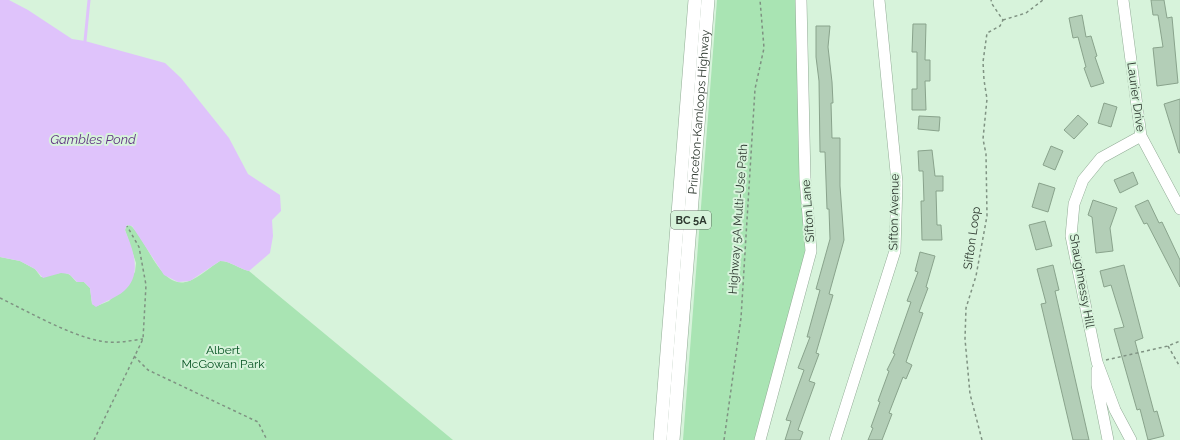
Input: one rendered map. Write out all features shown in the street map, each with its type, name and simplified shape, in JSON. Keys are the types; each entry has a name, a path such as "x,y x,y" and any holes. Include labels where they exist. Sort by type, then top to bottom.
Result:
{"main road":[{"name":"Princeton-Kamloops Highway","path":"660,440 695,0"},
{"name":"Princeton-Kamloops Highway","path":"673,440 708,0"}],"street":[{"name":"Sifton Lane","path":"760,440 811,250 805,179 801,0"},
{"name":"Sifton Avenue","path":"835,440 895,251 897,182 879,0"},
{"name":"Laurier Drive","path":"1123,0 1141,136 1178,202"},
{"name":"Shaughnessy Hill","path":"1131,440 1115,410 1097,362 1071,236 1074,204 1083,180 1101,158 1141,136"},
{"name":"Shaughnessy Hill","path":"1097,362 1097,385 1108,440"}],"path":[{"name":"Highway 5A Multi-Use Path","path":"724,440 741,318 755,89 764,48 760,0"},
{"path":"991,0 992,4 1003,20"},
{"name":"Sifton Loop","path":"982,440 970,394 965,339 966,308 976,276 987,216 986,154 983,139 987,99 983,62 987,33 1000,26 1003,20 1026,13 1043,0"},
{"path":"94,440 142,339 146,285 139,247 127,226"},
{"path":"0,298 61,327 99,341 123,342 142,339"},
{"path":"1097,362 1168,346 1180,341"},
{"path":"1168,346 1180,367"},
{"path":"134,356 148,370 258,422 267,440"}],"green space":[{"path":"717,0 799,0 805,254 757,440 683,440"},
{"name":"Albert McGowan Park","path":"130,225 162,272 170,279 179,282 189,281 220,261 228,262 249,271 453,440 0,440 0,257 20,261 35,269 41,277 59,273 67,273 77,282 84,282 90,288 92,304 97,306 109,301 135,272 136,263 125,230 126,226"}],"water":[{"name":"Gambles Pond","path":"0,0 9,0 28,10 72,39 85,41 165,63 181,78 229,138 248,174 280,195 281,211 272,220 273,236 270,253 249,271 228,262 220,261 190,281 178,282 164,275 132,226 127,225 125,230 135,262 133,277 130,284 118,296 96,307 92,304 90,288 84,282 77,282 69,274 61,273 43,278 35,269 20,261 0,257"}],"building":[{"path":"1151,0 1164,0 1167,18 1172,17 1178,83 1157,86 1153,48 1163,47 1158,15 1153,15"},
{"path":"1082,15 1086,37 1091,36 1097,56 1095,57 1104,83 1091,87 1084,68 1086,67 1078,37 1073,38 1069,18"},
{"path":"913,24 926,24 925,60 930,60 930,81 925,81 926,110 912,110 912,89 917,89 917,52 912,52"},
{"path":"816,26 830,26 828,47 833,103 831,103 832,138 840,138 840,186 844,240 829,294 833,295 816,353 819,354 809,381 815,383 798,430 803,432 800,440 785,440 791,421 786,420 804,370 798,368 810,337 807,337 820,290 816,289 830,239 829,209 827,209 825,152 820,152 819,81 816,57"},
{"path":"1180,99 1180,153 1179,153 1164,104"},
{"path":"1104,103 1117,107 1111,127 1098,123"},
{"path":"1078,115 1088,124 1074,139 1064,130"},
{"path":"919,116 940,117 939,131 918,129"},
{"path":"1051,146 1063,151 1055,170 1043,165"},
{"path":"932,150 935,176 943,176 943,191 936,191 937,225 941,225 942,240 922,240 921,201 924,201 923,171 919,171 918,151"},
{"path":"1133,172 1138,184 1120,193 1114,180"},
{"path":"1039,183 1055,188 1048,212 1032,207"},
{"path":"1093,200 1117,208 1110,228 1113,251 1096,253 1092,217 1088,215"},
{"path":"1148,200 1159,223 1162,222 1180,260 1180,287 1147,223 1144,224 1135,206"},
{"path":"1045,221 1052,246 1036,250 1029,225"},
{"path":"920,252 935,256 926,287 928,288 919,312 923,313 906,362 912,365 906,379 903,377 889,413 892,414 882,440 868,440 880,402 878,401 889,371 887,370 895,354 893,353 911,302 907,301 918,272 915,271"},
{"path":"1053,265 1059,290 1055,291 1089,440 1073,440 1041,304 1046,303 1037,269"},
{"path":"1124,265 1143,338 1135,341 1154,412 1157,411 1164,436 1148,440 1140,409 1137,410 1114,329 1124,327 1111,285 1104,287 1100,271"}],"waterway":[{"path":"85,41 89,0"}]}
